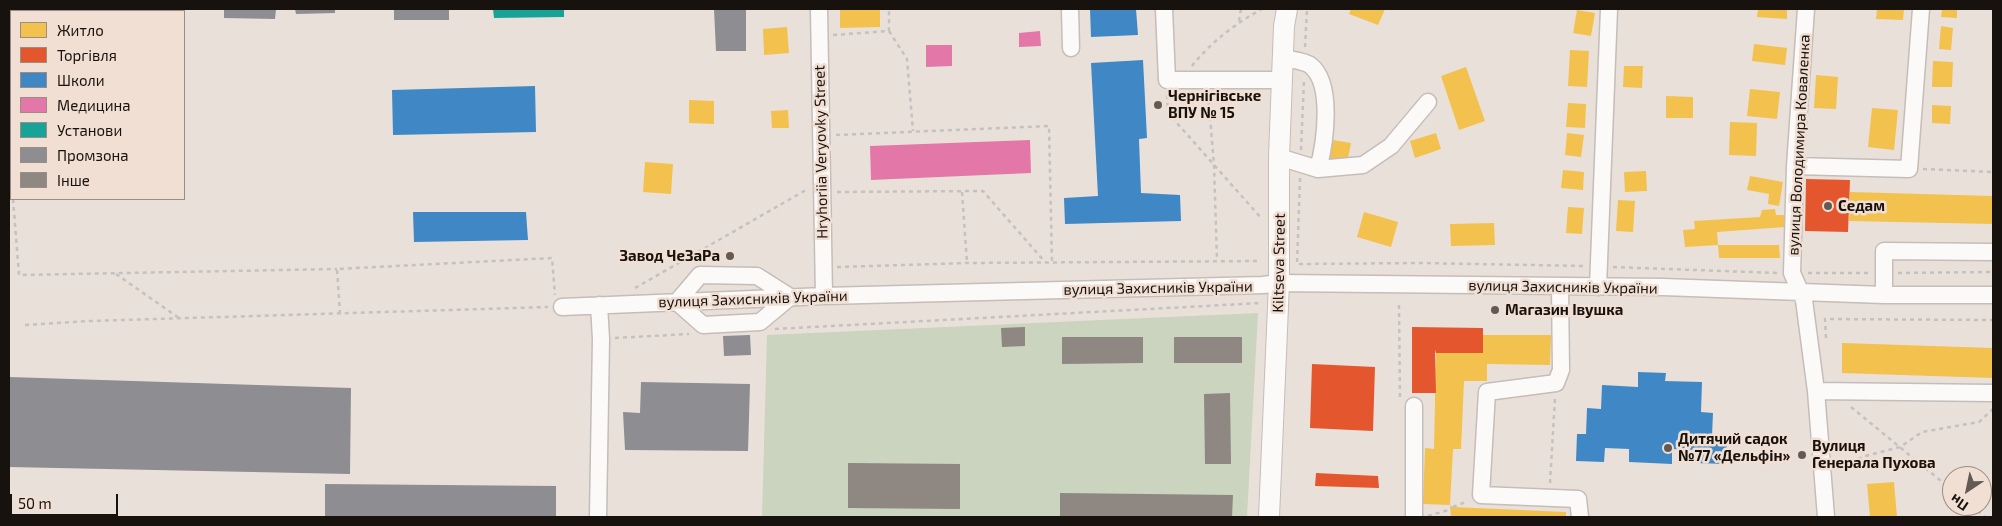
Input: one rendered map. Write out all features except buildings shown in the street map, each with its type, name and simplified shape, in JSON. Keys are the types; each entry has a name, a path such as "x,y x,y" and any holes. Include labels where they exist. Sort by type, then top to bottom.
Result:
{"main road":[{"name":"Kiltseva Street","path":"1269,517 1279,283 1279,157 1284,26 1287,9"}],"street":[{"name":"Hryhoriia Veryovky Street","path":"819,9 820,136 814,192 824,268 824,296"},
{"path":"1070,9 1071,48"},
{"path":"1164,9 1167,80 1283,80"},
{"path":"1598,287 1610,9"},
{"name":"вулиця Володимира Коваленка","path":"1806,9 1795,166 1792,273 1804,300 1816,391 1826,517"},
{"path":"1795,166 1909,169 1921,9"},
{"path":"1284,58 1310,65 1321,78 1326,113 1324,145 1318,169"},
{"path":"1279,157 1318,169 1363,164 1391,146 1428,102"},
{"path":"1884,294 1884,251 1993,252"},
{"path":"700,275 757,276 790,297 760,322 703,325 677,302 700,275"},
{"name":"вулиця Захисників України","path":"559,307 790,297 1263,285 1279,283 1993,295"},
{"path":"1560,287 1561,370 1556,383 1488,392 1481,495 1549,496 1578,499 1580,517"},
{"path":"598,517 601,339 599,305"},
{"path":"1816,391 1993,393"},
{"path":"1414,406 1414,517"}],"path":[{"path":"889,9 888,31 907,59 913,131"},
{"path":"1239,21 1241,9"},
{"path":"1200,56 1239,21 1262,9"},
{"path":"1307,9 1297,264 1421,263"},
{"path":"819,36 888,31"},
{"path":"1207,79 1214,165 1218,260"},
{"path":"1167,80 1168,113 1264,222"},
{"path":"820,136 1049,126 1052,262"},
{"path":"9,142 10,160"},
{"path":"1909,169 1993,172"},
{"path":"962,191 967,263"},
{"path":"630,291 814,192 983,191 1045,262"},
{"path":"13,200 19,275 337,269 552,258 559,307 179,318 25,325"},
{"path":"824,268 967,263 1263,261"},
{"path":"337,269 340,314"},
{"path":"1825,273 1993,272"},
{"path":"115,273 179,318"},
{"path":"769,330 1262,303"},
{"path":"1399,305 1400,404 1414,406"},
{"path":"1824,319 1993,320"},
{"path":"601,339 690,334"},
{"path":"1549,496 1556,383"},
{"path":"1850,406 1942,482"},
{"path":"1834,470 1865,456 1900,447 1922,432 1978,422 1993,409"},
{"path":"1425,517 1452,508"}],"green space":[{"path":"1258,313 1247,517 762,517 767,335"}],"place":[{"name":"Чернігівське ВПУ № 15","path":"1158,105"},
{"name":"Седам","path":"1828,206"},
{"name":"Завод ЧеЗаРа","path":"730,256"},
{"name":"Магазин Івушка","path":"1495,310"},
{"name":"Дитячий садок №77 «Дельфін»","path":"1668,448"},
{"name":"Вулиця Генерала Пухова","path":"1802,455"}]}
